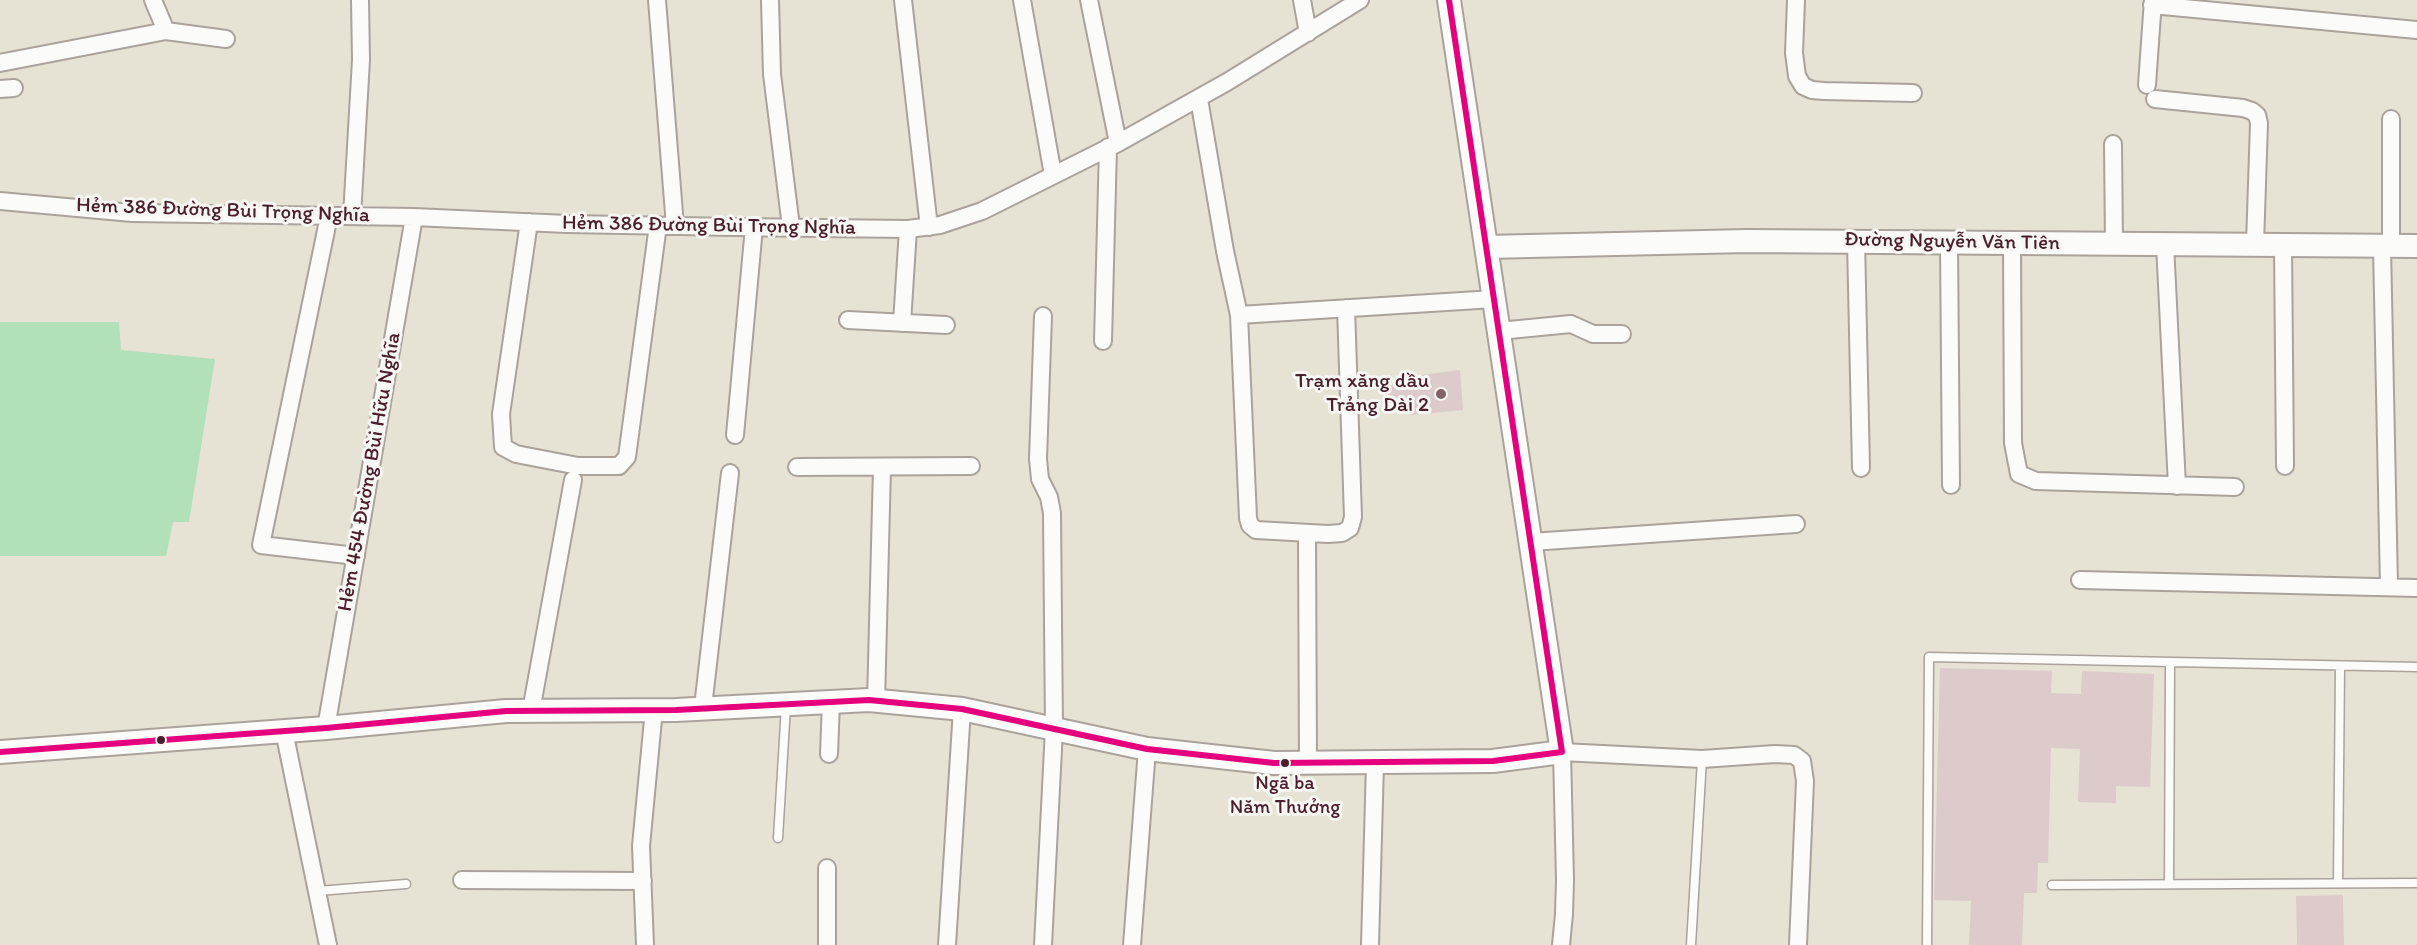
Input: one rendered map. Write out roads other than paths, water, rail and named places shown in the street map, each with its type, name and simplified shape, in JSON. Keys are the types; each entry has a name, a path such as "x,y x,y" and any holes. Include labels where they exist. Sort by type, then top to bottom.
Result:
{"street":[{"path":"153,0 166,31"},
{"path":"352,216 361,60 360,0"},
{"path":"657,0 675,226"},
{"path":"770,0 772,74 791,227"},
{"path":"903,0 929,227"},
{"path":"1022,0 1053,175"},
{"path":"1089,0 1113,145 1103,341"},
{"path":"1302,0 1308,33"},
{"name":"Hẻm 386 Đường Bùi Trọng Nghĩa","path":"0,201 132,213 414,217 675,226 908,229 929,227 982,211 1113,145 1199,99 1360,0"},
{"path":"1449,0 1562,752 1565,880 1561,945"},
{"path":"1796,0 1794,52 1797,76 1803,86 1812,90 1824,91 1913,93"},
{"path":"2255,244 2259,123 2257,115 2243,108 2151,92 2153,2 2417,30"},
{"path":"0,63 166,31 226,39"},
{"path":"1199,99 1225,251 1239,315 1250,525 1256,530 1307,534 1342,533 1350,528 1353,517 1346,308"},
{"path":"2389,587 2387,246 2391,119"},
{"path":"2113,144 2114,244"},
{"path":"329,216 261,544 356,556"},
{"name":"Hẻm 454 Đường Bùi Hữu Nghĩa","path":"326,728 414,217"},
{"path":"529,222 501,414 503,447 516,454 587,467 619,466 627,457 658,225"},
{"path":"735,435 754,227"},
{"path":"902,323 908,229"},
{"name":"Đường Nguyễn Văn Tiên","path":"1486,247 1747,241 2417,246"},
{"path":"1856,241 1861,468"},
{"path":"1949,242 1951,485"},
{"path":"2012,243 2013,443 2019,474 2036,481 2235,487"},
{"path":"2165,244 2176,486"},
{"path":"2283,244 2284,466"},
{"path":"1239,315 1494,299"},
{"path":"1043,316 1038,459 1040,479 1049,497 1052,513 1054,729 1043,945"},
{"path":"848,320 946,325"},
{"path":"1499,331 1571,324 1593,334 1622,334"},
{"path":"797,467 971,466"},
{"path":"876,702 882,468"},
{"path":"703,707 730,473"},
{"path":"531,711 573,480"},
{"path":"1531,542 1796,524"},
{"path":"1307,534 1308,762"},
{"path":"2080,580 2417,588"},
{"path":"829,754 831,702"},
{"path":"0,752 326,728 506,711 876,702 962,709 1147,749 1274,763 1493,761 1562,752 1702,759 1775,754 1794,755 1802,761 1805,781 1798,945"},
{"path":"645,945 640,846 654,708"},
{"path":"946,945 962,709"},
{"path":"284,731 328,945"},
{"path":"1132,945 1147,749"},
{"path":"1370,945 1375,763"},
{"path":"827,868 827,945"},
{"path":"462,880 643,881"}],"lane":[{"path":"1927,945 1929,657 2417,668"},
{"path":"2169,884 2170,663"},
{"path":"2338,883 2340,666"},
{"path":"778,838 786,704"},
{"path":"1691,945 1702,759"},
{"path":"2052,885 2417,883"},
{"path":"318,891 406,885"}],"place":[{"name":"Trạm xăng dầu Trảng Dài 2","path":"1441,394"},
{"name":"Ngã ba Năm Thưởng","path":"1285,763"}]}
